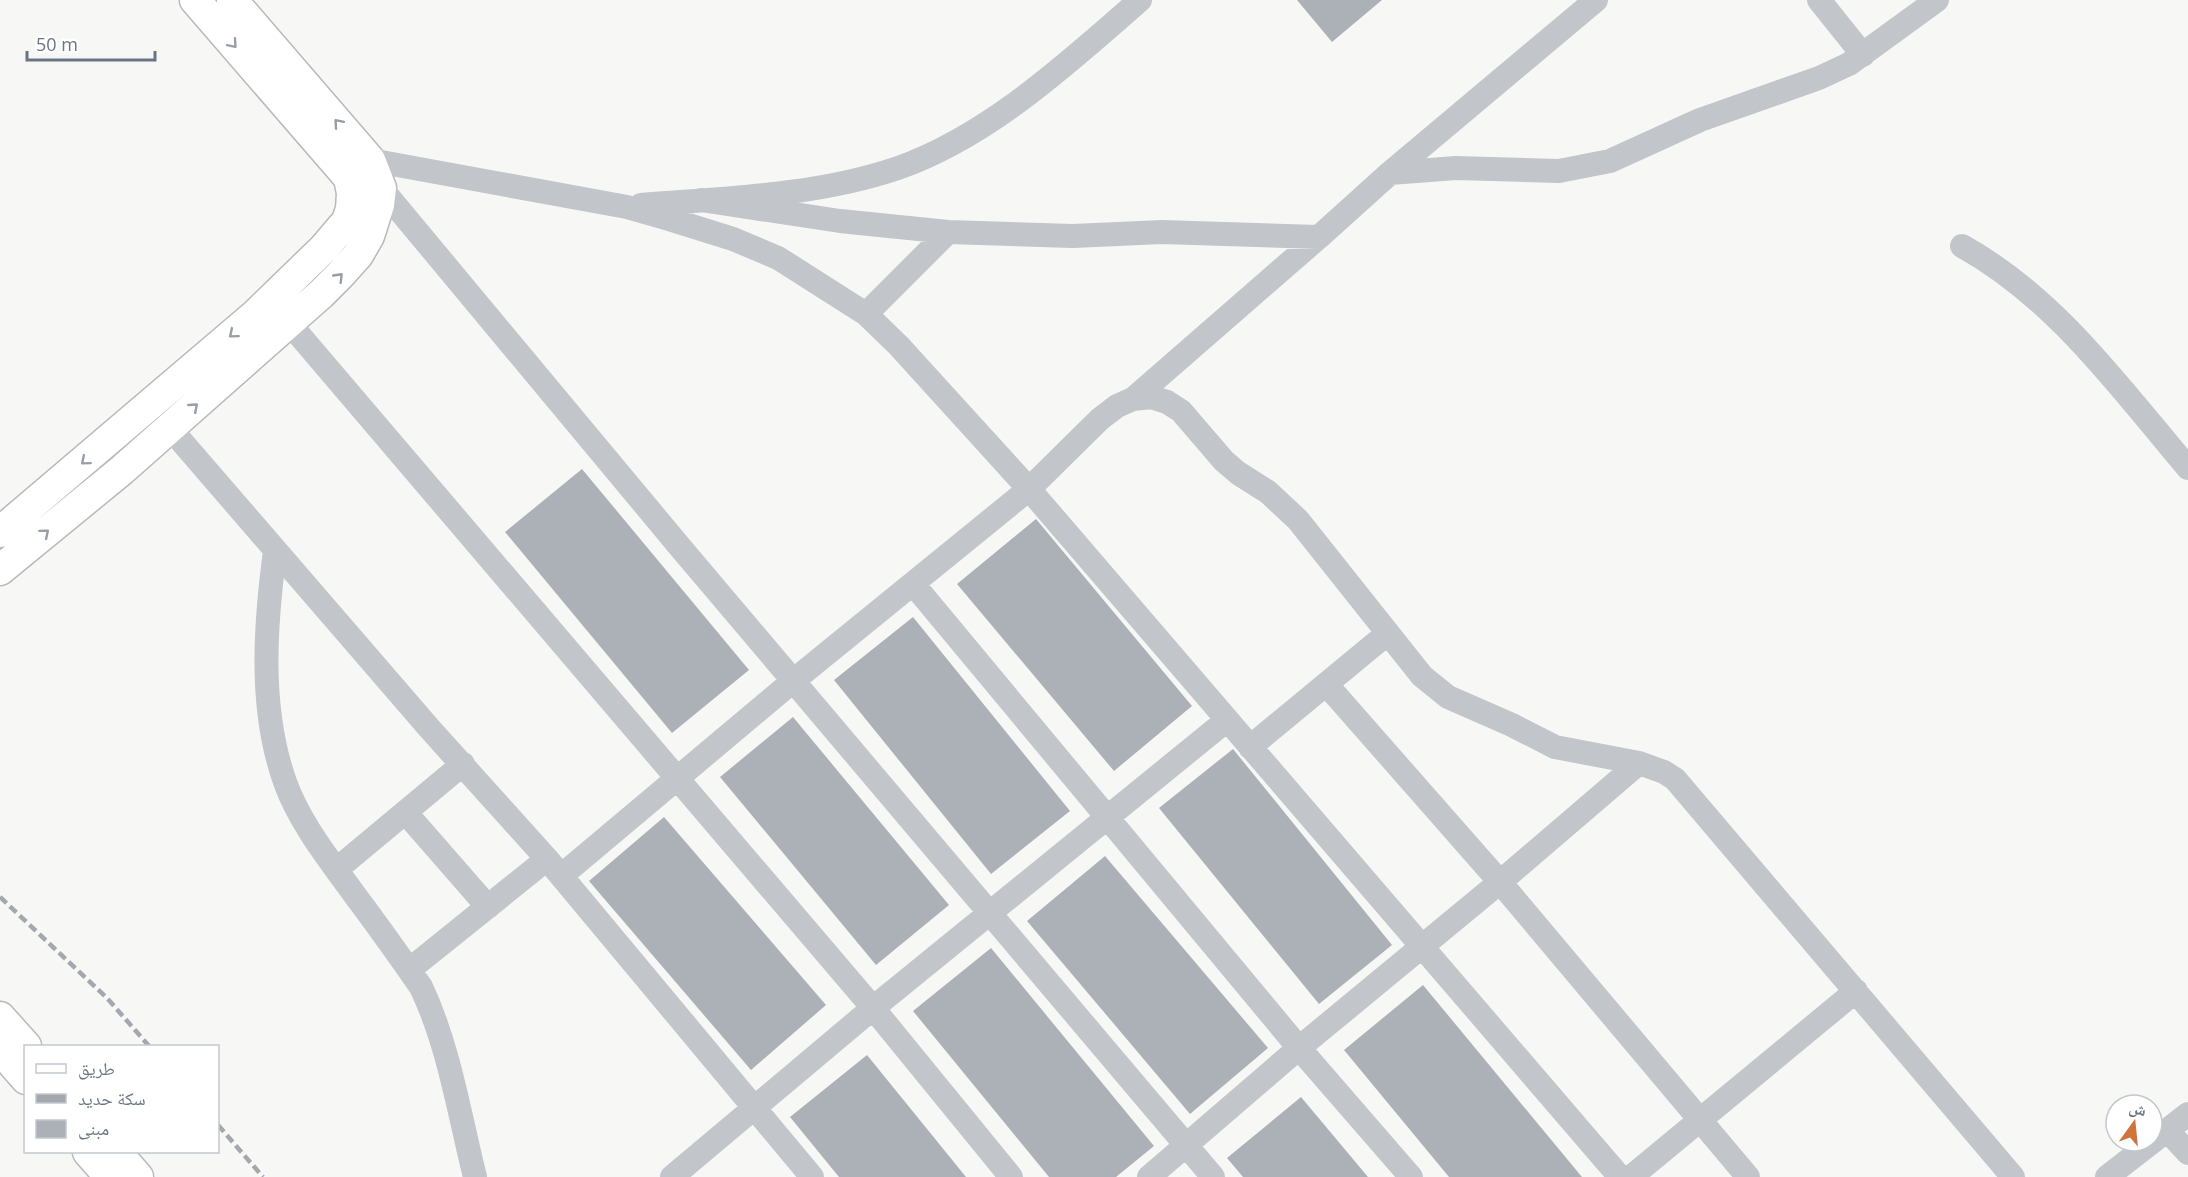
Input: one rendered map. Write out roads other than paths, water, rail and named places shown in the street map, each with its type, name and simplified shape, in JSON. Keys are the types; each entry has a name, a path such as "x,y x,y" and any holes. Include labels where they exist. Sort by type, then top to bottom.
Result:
{"main road":[{"path":"0,531 279,312 321,294 358,255 374,223 380,205 381,188 359,169 195,0"},
{"path":"232,0 359,169"},
{"path":"0,570 170,428 279,312 324,248 347,220 359,169"},
{"path":"0,1017 24,1045"},
{"path":"0,1049 24,1077"},
{"path":"89,1153 110,1177"},
{"path":"117,1153 138,1177"}],"street":[{"path":"627,207 841,184 899,168 925,157 985,124 1017,102 1140,0"},
{"path":"1133,399 1390,172 1596,0"},
{"path":"1819,0 1863,55"},
{"path":"1390,172 1456,168 1559,171 1626,156 1721,112 1819,78 1863,55 1937,0"},
{"path":"359,169 627,207 733,239 778,258 866,314 899,346 1029,489 1620,1177"},
{"path":"381,188 989,914 1213,1177"},
{"path":"701,200 849,223 948,232 1086,236 1162,232 1319,237"},
{"path":"866,314 948,232"},
{"path":"1962,246 2012,278 2066,327 2188,468"},
{"path":"279,312 873,1008 1011,1177"},
{"path":"409,970 488,907 554,867 678,779 793,681 914,585 1029,489 1100,419 1117,406 1133,399 1151,397 1167,402 1181,411 1231,467 1283,504 1422,676 1448,697 1512,724 1556,747 1640,763 1664,772 1683,786 2013,1177"},
{"path":"170,428 275,551 554,867 812,1177"},
{"path":"275,551 267,629 269,709 274,746 285,783 300,813 337,869 421,987 430,1006 448,1064 475,1177"},
{"path":"914,585 1299,1048 1412,1177"},
{"path":"1250,747 1388,633"},
{"path":"1326,684 1500,882 1748,1177"},
{"path":"687,1173 756,1108 873,1008 1227,720"},
{"path":"1149,1177 1421,945 1500,882 1640,763"},
{"path":"337,869 463,764"},
{"path":"406,813 488,907"},
{"path":"1631,1177 1856,991"},
{"path":"2107,1177 2188,1114"},
{"path":"2167,1130 2188,1153"}],"railway":[{"path":"0,897 107,998 148,1045"},
{"path":"219,1126 263,1177"}]}
